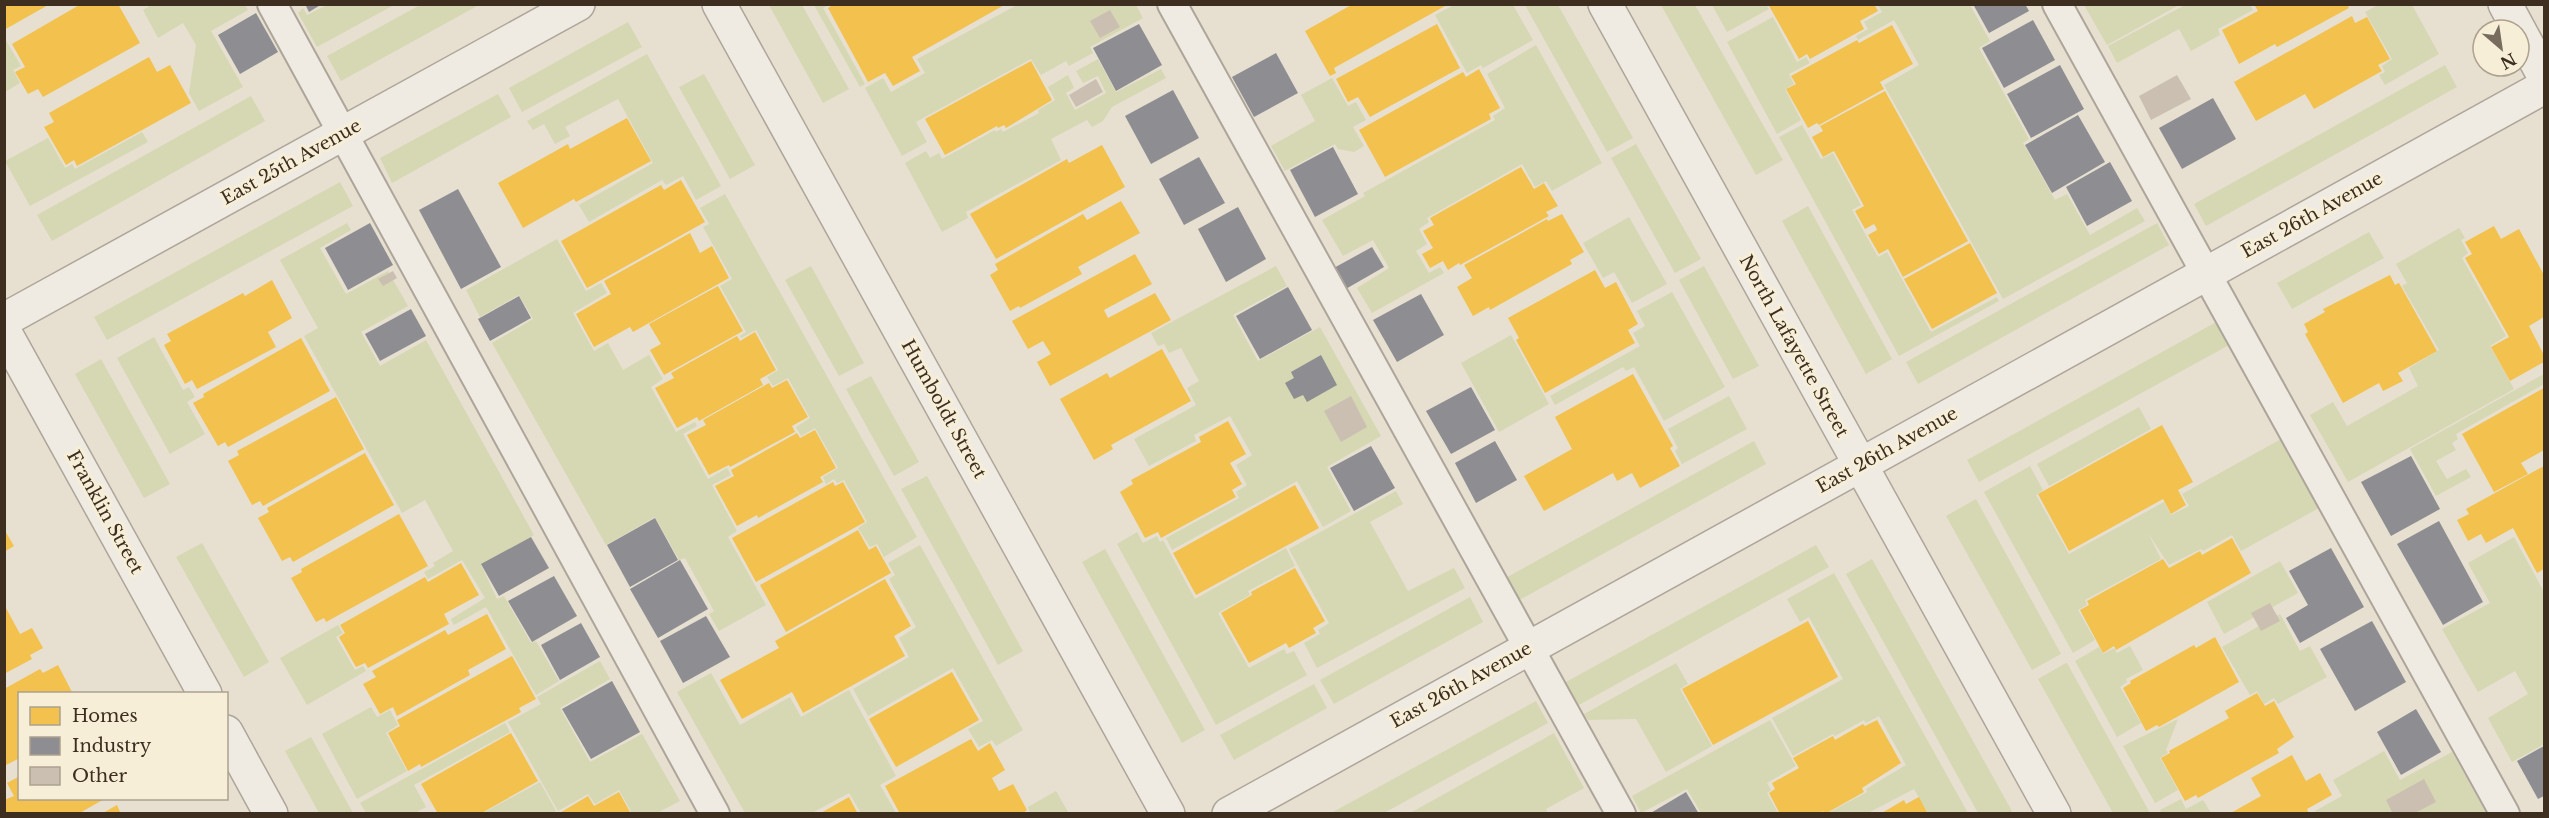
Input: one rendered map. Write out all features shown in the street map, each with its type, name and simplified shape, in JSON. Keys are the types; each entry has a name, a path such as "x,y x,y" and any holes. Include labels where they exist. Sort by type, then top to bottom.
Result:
{"street":[{"name":"East 25th Avenue","path":"4,320 578,4"},
{"name":"Humboldt Street","path":"719,4 1168,813"},
{"name":"North Lafayette Street","path":"1605,4 2054,813"},
{"path":"2505,4 2544,76"},
{"name":"East 26th Avenue","path":"1229,813 2544,87"},
{"name":"Franklin Street","path":"4,331 204,692"},
{"path":"228,736 271,813"}],"lane":[{"path":"272,4 715,813"},
{"path":"1172,4 1621,813"},
{"path":"2057,4 2505,813"}],"green space":[{"path":"153,4 245,5 248,10 211,31 243,87 199,111 189,93 196,45 183,23 158,38 143,10"},
{"path":"327,5 394,5 317,47 298,13 303,8 307,15"},
{"path":"420,5 479,5 341,81 327,56"},
{"path":"769,5 802,5 849,89 823,103"},
{"path":"814,5 829,5 823,8 865,84 860,87"},
{"path":"1017,5 1136,5 1143,18 1090,47 1093,53 1069,66 1066,61 1041,75 1031,59 916,122 927,142 902,156 865,88 883,78 891,92 925,73 917,59"},
{"path":"1454,5 1513,5 1533,40 1483,68 1481,65 1467,73 1435,15"},
{"path":"1525,5 1558,5 1633,138 1607,152"},
{"path":"1661,5 1695,5 1783,160 1756,175"},
{"path":"1712,5 1766,5 1769,9 1727,32"},
{"path":"1878,5 1970,5 1990,41 1979,48 2029,139 2023,143 2055,200 2067,194 2090,235 2137,208 2145,221 2003,299 1884,85 1919,65 1894,20 1858,40 1856,36 1868,29 1864,22 1882,12"},
{"path":"2084,5 2179,5 2107,45"},
{"path":"2185,5 2250,5 2253,10 2218,29 2220,35 2191,51 2179,29 2117,63 2108,46"},
{"path":"2378,5 2412,5 2439,54 2385,85 2379,75 2385,72 2382,66 2392,59 2365,12"},
{"path":"1773,17 1797,62 1806,57 1810,63 1789,74 1794,84 1785,89 1801,120 1777,134 1727,42"},
{"path":"628,22 642,47 522,112 509,88"},
{"path":"4,37 21,66 13,70 20,83 5,92"},
{"path":"1536,45 1602,163 1552,191 1546,181 1535,187 1522,164 1427,218 1429,222 1419,229 1427,244 1416,251 1429,273 1440,267 1444,273 1372,313 1357,288 1389,268 1373,240 1343,256 1322,220 1365,196 1363,193 1495,120 1493,116 1505,108 1487,74"},
{"path":"647,54 721,186 696,200 683,176 666,185 662,180 589,222 579,205 653,163 618,99 565,127 570,136 555,144 544,124 533,130 527,121"},
{"path":"1098,59 1116,92 1161,69 1166,78 1112,107 1103,121 1092,127 1087,120 1051,139 1061,160 966,212 968,218 942,232 905,163 926,151 930,158 939,153 942,159 995,130 996,132 1001,129 1003,132 1039,113 1038,110 1055,100 1048,87 1068,75 1074,88 1066,93 1075,110 1106,93 1098,76 1083,83 1076,71"},
{"path":"2445,65 2457,87 2206,226 2194,204"},
{"path":"704,74 755,165 730,179 679,87"},
{"path":"1332,78 1348,106 1356,102 1366,120 1353,127 1364,146 1354,152 1338,149 1335,144 1285,171 1271,146 1315,121 1301,95"},
{"path":"498,94 511,117 392,183 380,158"},
{"path":"251,96 265,121 52,241 37,215"},
{"path":"1802,125 1821,159 1833,153 1861,205 1852,210 1878,257 1887,252 1931,332 1997,297 1999,301 1899,356 1779,137"},
{"path":"142,132 148,142 30,206 5,161 48,138 65,168 72,164 75,169"},
{"path":"1636,144 1701,259 1675,273 1611,158"},
{"path":"340,182 353,206 107,340 94,317"},
{"path":"725,194 917,537 884,557 877,544 870,547 858,528 867,522 844,480 837,483 834,479 826,484 823,477 838,468 815,428 801,436 796,427 810,418 788,378 773,386 767,377 778,370 756,330 741,338 740,336 746,332 720,286 732,279 703,227 709,224 700,208"},
{"path":"1808,206 1892,359 1866,374 1782,221"},
{"path":"1629,217 1667,284 1632,303 1614,272 1603,278 1583,243"},
{"path":"347,223 351,230 320,248 346,294 388,271 408,306 361,332 380,366 426,340 534,535 481,565 497,599 504,596 531,643 536,641 559,681 536,695 486,607 454,625 451,619 485,598 462,560 428,579 424,572 435,566 433,563 453,551 425,500 402,513 304,336 318,328 280,260"},
{"path":"2157,223 2169,245 1918,384 1906,362"},
{"path":"2459,228 2465,238 2461,240 2468,253 2462,258 2506,336 2490,346 2514,389 2348,482 2310,415 2333,402 2347,426 2418,386 2409,368 2439,350 2402,286 2407,283 2396,264"},
{"path":"2369,232 2384,258 2292,309 2277,283"},
{"path":"557,239 586,291 601,283 607,293 573,313 594,351 608,343 623,370 649,355 663,379 651,387 676,432 695,422 697,426 683,434 708,479 727,468 731,475 712,485 737,531 728,537 766,605 719,631 709,614 714,611 685,558 679,560 655,517 606,545 492,343 533,319 519,295 480,317 466,290"},
{"path":"811,266 864,363 839,376 785,280"},
{"path":"1276,266 1287,286 1233,315 1258,361 1320,327 1381,436 1327,467 1351,511 1323,527 1297,481 1172,550 1166,538 1239,498 1236,492 1247,485 1236,465 1252,455 1230,416 1194,435 1196,441 1149,466 1134,439 1196,405 1187,388 1199,381 1181,348 1169,353 1164,344 1158,346 1151,333"},
{"path":"1704,266 1759,366 1733,379 1679,280"},
{"path":"1672,292 1725,387 1664,421 1634,367 1626,371 1623,367 1555,405 1550,396 1640,346 1633,333 1645,326 1637,311"},
{"path":"2218,321 2231,344 1979,482 1967,460"},
{"path":"1511,335 1549,404 1499,432 1461,363"},
{"path":"154,337 183,390 189,387 195,397 187,402 205,434 170,454 117,358"},
{"path":"101,359 170,484 144,498 75,374"},
{"path":"2544,374 2544,384 2456,434 2458,439 2452,443 2456,450 2436,461 2447,479 2466,469 2471,477 2436,496 2410,449"},
{"path":"871,376 919,462 894,476 846,389"},
{"path":"1729,396 1747,429 1682,464 1675,451 1678,448 1668,429"},
{"path":"2139,407 2151,429 2049,486 2037,464"},
{"path":"2281,439 2319,508 2241,551 2232,535 2203,551 2201,549 2169,565 2148,533 2161,559 2085,600 2087,605 2078,610 2095,640 2073,653 1984,492 2030,466 2043,490 2036,495 2069,554 2164,502 2171,515 2189,506 2182,494"},
{"path":"1754,441 1766,464 1512,604 1500,581"},
{"path":"927,476 1023,651 998,665 901,489"},
{"path":"1396,491 1403,504 1370,522 1408,591 1454,568 1465,588 1317,668 1304,643 1320,634 1318,630 1329,623 1289,549"},
{"path":"1976,499 2061,654 2032,670 1946,516"},
{"path":"1137,532 1143,543 1157,536 1160,542 1163,540 1195,599 1286,548 1295,566 1248,591 1250,595 1218,613 1249,668 1284,649 1287,654 1294,651 1307,675 1216,725 1117,544"},
{"path":"2514,537 2544,592 2544,744 2512,762 2488,718 2528,694 2515,671 2478,692 2442,629 2490,603 2468,563"},
{"path":"202,543 269,662 244,677 176,557"},
{"path":"920,545 1023,730 996,746 992,740 979,747 968,729 983,721 953,668 868,716 853,689 909,657 899,638 916,627 889,579 895,575 888,563"},
{"path":"1816,545 1829,567 1577,706 1564,683"},
{"path":"1105,549 1205,730 1182,743 1082,562"},
{"path":"1872,559 2013,813 1978,813 1846,574"},
{"path":"2280,561 2298,593 2224,634 2207,602"},
{"path":"1834,573 1968,813 1928,813 1914,789 1868,813 1828,813 1867,792 1866,789 1906,765 1879,716 1866,723 1864,720 1835,736 1833,734 1793,756 1772,718 1843,679 1809,617 1800,622 1787,599"},
{"path":"1470,597 1483,622 1334,704 1320,680"},
{"path":"2280,614 2300,651 2310,646 2327,677 2278,704 2274,698 2264,704 2257,691 2250,695 2222,647"},
{"path":"338,625 343,633 336,637 355,670 363,666 366,671 307,705 280,658"},
{"path":"2130,646 2143,670 2126,679 2127,682 2120,687 2141,723 2117,737 2075,661 2099,647 2103,654 2114,648 2117,653"},
{"path":"600,661 610,679 560,708 590,762 642,734 680,801 657,813 632,813 619,790 595,804 588,794 558,811 508,722 541,704 537,697"},
{"path":"1676,663 1688,684 1680,689 1712,746 1666,772 1636,719 1588,720 1584,714"},
{"path":"2066,663 2150,813 2113,813 2038,679"},
{"path":"711,673 740,725 790,697 801,717 849,690 896,776 880,785 896,813 861,813 849,793 812,813 745,813 677,692"},
{"path":"1314,684 1327,708 1234,760 1220,735"},
{"path":"1536,701 1548,723 1384,813 1331,813"},
{"path":"371,707 377,717 390,710 398,725 386,733 407,771 357,799 322,734"},
{"path":"2178,719 2166,750 2168,753 2160,758 2178,790 2155,803 2123,746"},
{"path":"1770,720 1796,766 1767,783 1771,790 1767,793 1778,813 1701,813 1687,789 1641,813 1632,796"},
{"path":"505,723 510,732 414,785 426,807 415,813 366,813 360,803"},
{"path":"1554,733 1584,788 1546,809 1548,813 1410,813"},
{"path":"311,737 353,813 319,813 285,751"},
{"path":"2384,751 2400,780 2452,752 2486,813 2317,814 2315,811 2342,796 2333,780"},
{"path":"540,782 556,811 552,813 483,813"},
{"path":"1056,791 1068,812 1027,813 1030,812 1028,807"},
{"path":"2181,799 2186,809 2203,800 2211,813 2162,813 2160,810"}],"building: Homes":[{"path":"4,4 50,4 4,30"},
{"path":"81,4 118,4 140,43 43,97 38,89 28,94 15,72 25,67 12,44"},
{"path":"834,4 1006,4 912,57 920,71 893,86 885,73 868,82 828,8"},
{"path":"1353,4 1444,4 1445,6 1334,68 1336,73 1330,76 1305,31"},
{"path":"1768,4 1874,4 1878,11 1860,21 1864,29 1810,59 1807,54 1799,59"},
{"path":"2254,4 2347,4 2349,8 2277,47 2275,44 2239,64 2222,30 2258,11"},
{"path":"2352,16 2355,23 2367,17 2390,59 2378,65 2382,71 2314,109 2305,94 2256,121 2234,82"},
{"path":"1437,24 1460,68 1370,117 1358,97 1348,102 1336,79"},
{"path":"1892,25 1913,64 1880,82 1884,89 1819,125 1817,123 1808,128 1786,89 1796,84 1791,76 1857,40 1859,43"},
{"path":"149,57 157,72 170,65 191,103 77,166 74,160 66,165 44,127 54,122 49,113"},
{"path":"1031,61 1052,100 1006,128 1004,125 998,128 997,126 945,155 925,119"},
{"path":"1479,69 1500,108 1489,114 1491,119 1385,177 1359,130 1463,72 1466,77"},
{"path":"1885,91 1968,241 1903,277 1888,249 1879,254 1868,235 1877,230 1876,227 1874,224 1865,229 1855,211 1864,206 1834,151 1823,157 1812,137 1823,131 1820,126"},
{"path":"627,118 651,161 576,202 574,199 523,228 498,183 568,144 570,149"},
{"path":"1102,145 1125,187 996,259 970,214 1067,159 1069,163"},
{"path":"1521,167 1534,189 1544,183 1558,206 1546,212 1549,216 1460,265 1459,263 1448,270 1443,261 1430,268 1422,254 1433,248 1423,231 1434,225 1430,218"},
{"path":"681,180 705,222 587,288 561,241 661,185 664,190"},
{"path":"1121,201 1140,233 1078,267 1082,274 1020,308 1019,306 1010,311 990,275 998,270 995,264 1083,214 1087,220"},
{"path":"1562,214 1584,252 1570,260 1572,264 1490,310 1489,307 1473,316 1457,287 1472,278 1464,265 1547,219 1548,221"},
{"path":"2494,226 2501,239 2519,229 2544,275 2544,317 2529,326 2544,355 2544,362 2510,381 2491,347 2509,337 2465,258 2472,254 2465,242"},
{"path":"690,233 700,253 712,246 729,278 633,332 630,327 594,347 576,314 611,294 604,281"},
{"path":"1970,243 1997,293 1932,329 1904,279"},
{"path":"1135,254 1152,284 1104,310 1108,318 1155,293 1171,320 1050,386 1037,362 1051,354 1043,341 1028,349 1012,321"},
{"path":"1595,270 1605,288 1616,282 1638,324 1628,330 1635,343 1545,393 1516,340 1519,338 1508,318"},
{"path":"2390,275 2395,285 2399,283 2437,351 2398,373 2403,381 2383,391 2379,383 2343,403 2305,334 2308,332 2304,324 2325,312 2323,309"},
{"path":"272,280 292,318 268,332 276,347 197,389 192,380 185,384 164,345 171,341 167,334 243,293 245,296"},
{"path":"718,286 743,331 664,375 650,350 661,344 649,324"},
{"path":"755,332 776,370 760,379 763,385 699,421 697,417 677,428 655,388 674,378 671,373 737,336 740,341"},
{"path":"301,338 330,391 228,447 225,442 218,446 193,403 204,397 203,394"},
{"path":"1162,349 1191,401 1111,445 1113,449 1094,460 1060,399 1107,373 1110,378"},
{"path":"1633,374 1673,446 1670,448 1680,466 1640,488 1632,473 1617,481 1613,473 1544,511 1524,476 1572,449 1555,417"},
{"path":"787,380 808,417 792,426 795,432 730,467 729,465 709,475 687,435 706,425 703,420 769,383 772,388"},
{"path":"2544,388 2544,450 2521,463 2528,474 2494,492 2462,434"},
{"path":"336,397 364,449 263,506 260,501 252,505 228,461 239,455 237,451"},
{"path":"1228,421 1246,454 1230,463 1242,484 1232,490 1236,497 1161,538 1158,532 1145,538 1120,492 1133,484 1131,480 1201,442 1199,437"},
{"path":"2162,425 2193,482 2178,490 2186,505 2171,514 2163,499 2069,551 2038,494"},
{"path":"815,430 836,468 820,477 823,482 758,518 757,515 737,526 715,486 734,476 731,470 797,433 800,438"},
{"path":"365,453 394,505 293,562 290,557 282,561 258,518 269,512 267,508"},
{"path":"2544,466 2544,569 2537,573 2513,528 2486,543 2481,534 2468,541 2457,520 2469,514 2466,509"},
{"path":"833,482 835,486 843,482 865,522 756,582 732,538"},
{"path":"1295,485 1319,528 1196,595 1173,553"},
{"path":"399,514 428,566 326,622 324,618 316,622 291,578 302,572 301,569"},
{"path":"4,529 14,546 4,552"},
{"path":"858,530 869,550 876,546 891,573 786,632 760,585"},
{"path":"2232,538 2251,573 2116,650 2114,646 2103,653 2080,610 2089,605 2087,601 2163,559 2169,568 2200,551 2202,555"},
{"path":"461,563 479,595 444,614 449,624 368,668 365,663 356,667 339,637 345,633 340,625 425,577 428,582"},
{"path":"1295,568 1325,621 1313,628 1316,633 1289,648 1286,643 1249,663 1221,613 1252,595 1251,592"},
{"path":"885,579 911,626 894,636 905,656 803,713 792,692 742,719 720,680 779,648 775,641"},
{"path":"4,608 20,634 32,628 43,648 30,655 32,659 4,674"},
{"path":"487,614 506,649 468,670 470,675 397,716 393,707 380,714 363,684 376,677 372,671 445,630 448,635"},
{"path":"1808,621 1838,677 1713,745 1682,689"},
{"path":"2215,637 2239,682 2159,727 2157,725 2146,731 2123,688 2131,683 2130,681 2194,645 2196,648"},
{"path":"512,656 536,699 519,708 521,712 421,767 420,764 408,771 388,733 400,726 397,720"},
{"path":"58,665 72,692 18,692 18,759 4,766 4,689 40,669 43,673"},
{"path":"952,672 979,720 896,767 869,719"},
{"path":"2257,693 2265,706 2274,701 2294,737 2277,749 2279,753 2198,798 2196,795 2185,801 2161,758 2170,753 2169,751 2229,718 2225,711"},
{"path":"1877,720 1901,763 1862,788 1864,792 1825,814 1823,811 1819,814 1780,814 1769,793 1775,789 1772,783 1799,768 1793,758 1833,736 1835,740 1863,724 1865,726"},
{"path":"511,733 538,781 480,814 438,814 421,784"},
{"path":"971,739 978,751 990,743 1005,770 992,778 999,791 1013,784 1027,810 1022,814 900,814 885,786"},
{"path":"2292,755 2306,781 2320,773 2332,795 2307,809 2309,814 2229,814 2261,796 2251,778"},
{"path":"18,777 18,800 102,800 78,814 4,814 4,800 14,796 7,783"},
{"path":"619,792 631,814 558,814 588,796 594,806"},
{"path":"849,797 858,814 819,814"},
{"path":"1919,797 1928,814 1880,814 1904,800 1906,804"},
{"path":"117,805 121,814 101,814"}],"building: Industry":[{"path":"305,4 322,4 309,12"},
{"path":"1973,4 2025,4 2029,11 1989,33"},
{"path":"256,13 278,52 240,74 218,35"},
{"path":"2033,20 2055,60 2004,88 1982,48"},
{"path":"1139,24 1162,65 1116,91 1093,48"},
{"path":"1276,53 1298,93 1254,117 1232,77"},
{"path":"2060,65 2084,109 2031,138 2007,94"},
{"path":"1173,90 1199,138 1151,164 1125,116"},
{"path":"2213,98 2236,139 2182,169 2159,128"},
{"path":"2078,115 2105,162 2052,193 2025,145"},
{"path":"1333,147 1358,194 1315,217 1290,170"},
{"path":"1199,157 1225,203 1184,225 1159,179"},
{"path":"2110,162 2132,201 2087,226 2066,187"},
{"path":"458,189 501,267 461,289 419,210"},
{"path":"1238,207 1266,259 1226,282 1198,229"},
{"path":"370,223 393,265 348,290 325,248"},
{"path":"1372,247 1384,267 1344,290 1332,269"},
{"path":"1288,287 1312,330 1260,359 1236,316"},
{"path":"1421,294 1444,335 1397,362 1373,320"},
{"path":"519,296 531,318 490,341 478,319"},
{"path":"411,309 426,336 380,361 365,334"},
{"path":"1321,355 1337,385 1307,402 1303,395 1294,399 1285,383 1294,378 1291,372"},
{"path":"1471,387 1495,430 1451,454 1426,411"},
{"path":"1495,441 1517,480 1476,503 1455,463"},
{"path":"1371,446 1395,488 1354,511 1330,468"},
{"path":"2411,456 2440,509 2391,536 2361,482"},
{"path":"655,518 678,560 630,587 607,545"},
{"path":"2439,521 2483,602 2443,625 2397,544"},
{"path":"531,537 549,568 499,596 481,564"},
{"path":"2331,548 2364,607 2300,643 2286,618 2308,605 2289,571"},
{"path":"680,560 708,609 658,638 630,589"},
{"path":"554,576 577,616 532,642 508,601"},
{"path":"706,616 730,657 683,683 660,641"},
{"path":"2372,621 2406,682 2355,711 2320,649"},
{"path":"581,623 600,657 560,680 541,645"},
{"path":"612,681 640,732 591,759 562,709"},
{"path":"2416,709 2441,752 2401,775 2377,732"},
{"path":"2544,746 2544,796 2538,799 2517,761"},
{"path":"1686,792 1699,814 1649,814"}],"building: Other":[{"path":"1110,10 1120,27 1100,38 1090,21"},
{"path":"2177,75 2191,99 2151,120 2139,96"},
{"path":"1096,79 1103,92 1076,107 1069,95"},
{"path":"393,271 397,278 383,286 378,279"},
{"path":"1351,396 1367,427 1341,442 1324,411"},
{"path":"2270,603 2280,621 2261,631 2251,613"},
{"path":"2424,779 2436,802 2413,814 2393,814 2386,800"}]}
